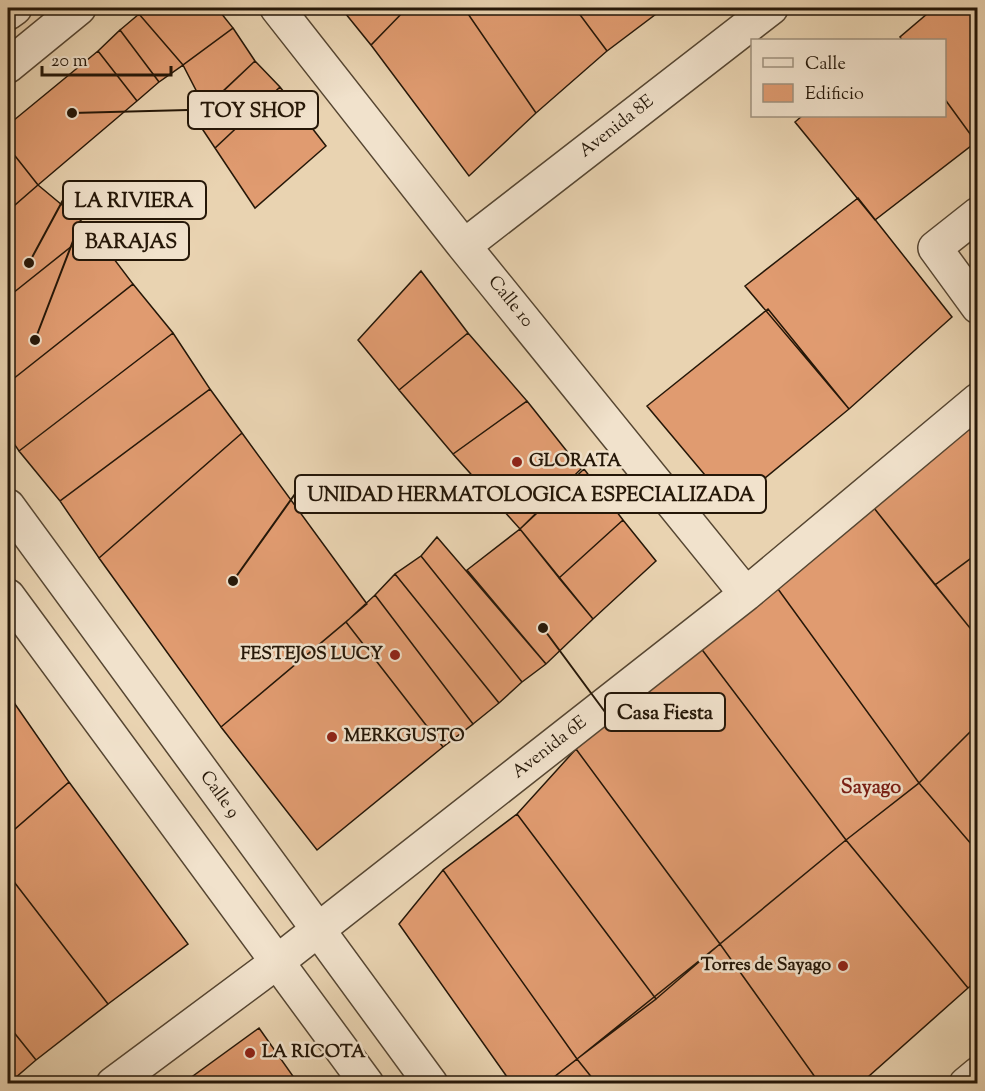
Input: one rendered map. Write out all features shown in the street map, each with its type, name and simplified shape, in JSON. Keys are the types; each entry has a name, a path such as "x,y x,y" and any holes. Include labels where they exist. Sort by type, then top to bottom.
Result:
{"street":[{"path":"8,14 15,8"},
{"path":"8,66 79,8"},
{"name":"Calle 10","path":"277,8 464,246 746,594"},
{"name":"Avenida 8E","path":"464,246 771,8"},
{"path":"978,214 935,248 978,307"},
{"name":"Avenida 6E","path":"113,1083 277,962 746,594 978,400"},
{"name":"Calle 9","path":"8,506 431,1083"},
{"path":"8,596 367,1083"},
{"path":"966,1083 978,1074"}],"building":[{"path":"145,8 217,8 233,28 183,65 139,14"},
{"path":"341,8 407,8 371,45"},
{"path":"407,8 464,8 536,113 469,176 371,45"},
{"path":"464,8 575,8 607,51 536,113"},
{"path":"575,8 664,8 607,51"},
{"path":"934,8 978,8 976,142 946,101 946,39 901,39 900,37"},
{"path":"139,14 183,65 159,82 120,30"},
{"path":"233,28 255,61 208,105 198,94 183,65"},
{"path":"120,30 159,82 137,101 98,51"},
{"path":"98,51 137,101 38,185 8,147 8,125"},
{"path":"255,61 280,87 215,148 195,118"},
{"path":"280,87 326,146 255,208 215,148"},
{"path":"946,101 976,142 875,220 795,122 801,117 946,117"},
{"path":"8,147 38,185 8,211"},
{"path":"38,185 92,230 8,297 8,211"},
{"path":"858,198 952,317 849,409 745,286"},
{"path":"92,230 133,284 8,383 8,297"},
{"path":"421,271 468,333 399,390 358,340"},
{"path":"133,284 173,333 19,451 8,435 8,383"},
{"path":"768,309 849,409 731,506 647,406"},
{"path":"173,333 210,389 60,501 19,451"},
{"path":"468,333 527,401 453,454 399,390"},
{"path":"210,389 242,433 99,558 60,501"},
{"name":"GLORATA","path":"527,401 581,469 520,529 453,454"},
{"path":"967,427 978,438 978,553 935,585 870,503"},
{"path":"242,433 367,604 221,727 99,558"},
{"path":"584,469 623,520 559,578 520,529"},
{"path":"870,503 978,638 978,724 919,783 770,578"},
{"path":"623,520 656,561 593,619 559,578"},
{"path":"520,529 593,619 546,664 467,570"},
{"path":"437,537 546,664 522,682 421,556"},
{"path":"978,553 978,638 935,585"},
{"path":"421,556 522,682 499,703 395,574"},
{"path":"395,574 499,703 473,724 375,595"},
{"path":"770,578 919,783 846,840 700,647"},
{"name":"FESTEJOS LUCY","path":"375,595 473,724 443,747 346,622"},
{"name":"MERKGUSTO","path":"346,622 443,747 317,850 221,727"},
{"path":"700,647 846,840 720,944 576,749"},
{"path":"8,694 69,782 8,835"},
{"path":"978,724 978,852 919,783"},
{"path":"576,749 720,944 656,999 517,814"},
{"path":"69,782 188,944 108,1004 8,874 8,835"},
{"path":"919,783 978,852 978,980 968,988 846,840"},
{"path":"517,814 656,999 577,1059 443,870"},
{"name":"Torres de Sayago","path":"846,840 968,988 860,1084 820,1084 720,944"},
{"path":"443,870 577,1059 545,1084 512,1084 399,924"},
{"path":"8,874 108,1004 36,1060 8,1025"},
{"path":"720,944 820,1084 597,1084 577,1059"},
{"path":"8,1025 36,1060 8,1084"},
{"name":"LA RICOTA","path":"259,1028 295,1079 288,1084 182,1084"},
{"path":"577,1059 597,1084 545,1084"}],"place":[{"name":"TOY SHOP","path":"72,113"},
{"name":"LA RIVIERA","path":"29,263"},
{"name":"BARAJAS","path":"35,340"},
{"name":"GLORATA","path":"517,462"},
{"name":"UNIDAD HERMATOLOGICA ESPECIALIZADA","path":"233,581"},
{"name":"Casa Fiesta","path":"543,628"},
{"name":"FESTEJOS LUCY","path":"395,655"},
{"name":"MERKGUSTO","path":"332,737"},
{"name":"Torres de Sayago","path":"843,966"},
{"name":"LA RICOTA","path":"250,1053"}],"district":[{"name":"Sayago","path":"871,788"}]}
